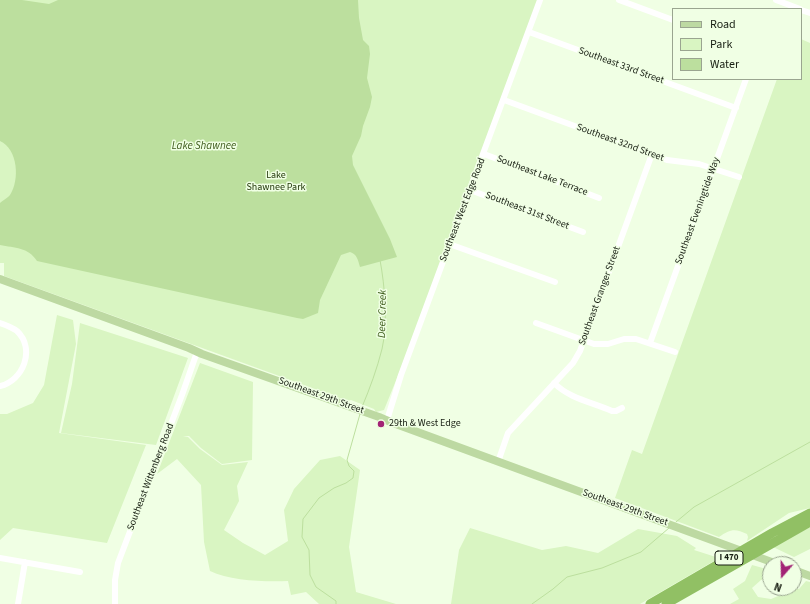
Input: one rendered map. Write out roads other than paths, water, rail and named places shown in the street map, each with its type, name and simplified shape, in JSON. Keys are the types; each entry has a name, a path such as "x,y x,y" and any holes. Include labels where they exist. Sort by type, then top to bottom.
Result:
{"highway":[{"name":"I 470","path":"650,604 772,533 810,513"},
{"name":"I 470","path":"666,604 810,522"}],"main road":[{"name":"Southeast 29th Street","path":"0,279 197,352 372,414 498,462 762,559"}],"street":[{"name":"Southeast West Edge Road","path":"387,420 402,375 540,0"},
{"path":"619,0 672,20"},
{"path":"776,0 797,8"},
{"name":"Southeast 33rd Street","path":"528,32 736,108"},
{"name":"Southeast Eveningtide Way","path":"650,343 746,80"},
{"name":"Southeast 32nd Street","path":"504,100 672,161 700,164 738,177"},
{"name":"Southeast Lake Terrace","path":"484,154 600,198"},
{"name":"Southeast Granger Street","path":"498,462 508,433 573,362 580,351 652,154"},
{"name":"Southeast 31st Street","path":"470,190 583,232"},
{"path":"451,241 452,245 555,282"},
{"path":"0,323 13,328 25,345 25,361 19,375 11,382 0,386"},
{"path":"536,323 584,341 601,344 630,338 640,339 676,352"},
{"name":"Southeast Wittenberg Road","path":"115,604 115,580 118,563 197,352"},
{"path":"554,383 574,397 612,411 622,408"},
{"path":"0,558 80,572"},
{"path":"18,604 25,562"}],"water":[{"name":"Lake Shawnee","path":"0,0 22,0 49,4 58,0 358,0 359,18 363,40 369,46 370,54 367,78 372,97 361,136 352,156 353,165 390,239 397,257 360,267 354,254 350,252 341,255 320,300 318,313 303,319 37,261 30,253 16,248 0,245 0,203 10,195 13,189 16,165 11,151 0,141"}],"waterway":[{"name":"Deer Creek","path":"362,407 376,371 384,339 385,305 380,260"},
{"name":"Deer Creek","path":"336,604 336,601 316,587 310,575 309,550 302,537 303,519 319,498 353,478 354,471 349,466 347,460 360,414"},
{"path":"676,522 694,507 810,442"},
{"path":"532,604 567,577 602,568 641,552 669,528"}],"place":[{"name":"29th & West Edge","path":"381,424"}],"park label":[{"name":"Lake Shawnee Park","path":"276,182"}]}
